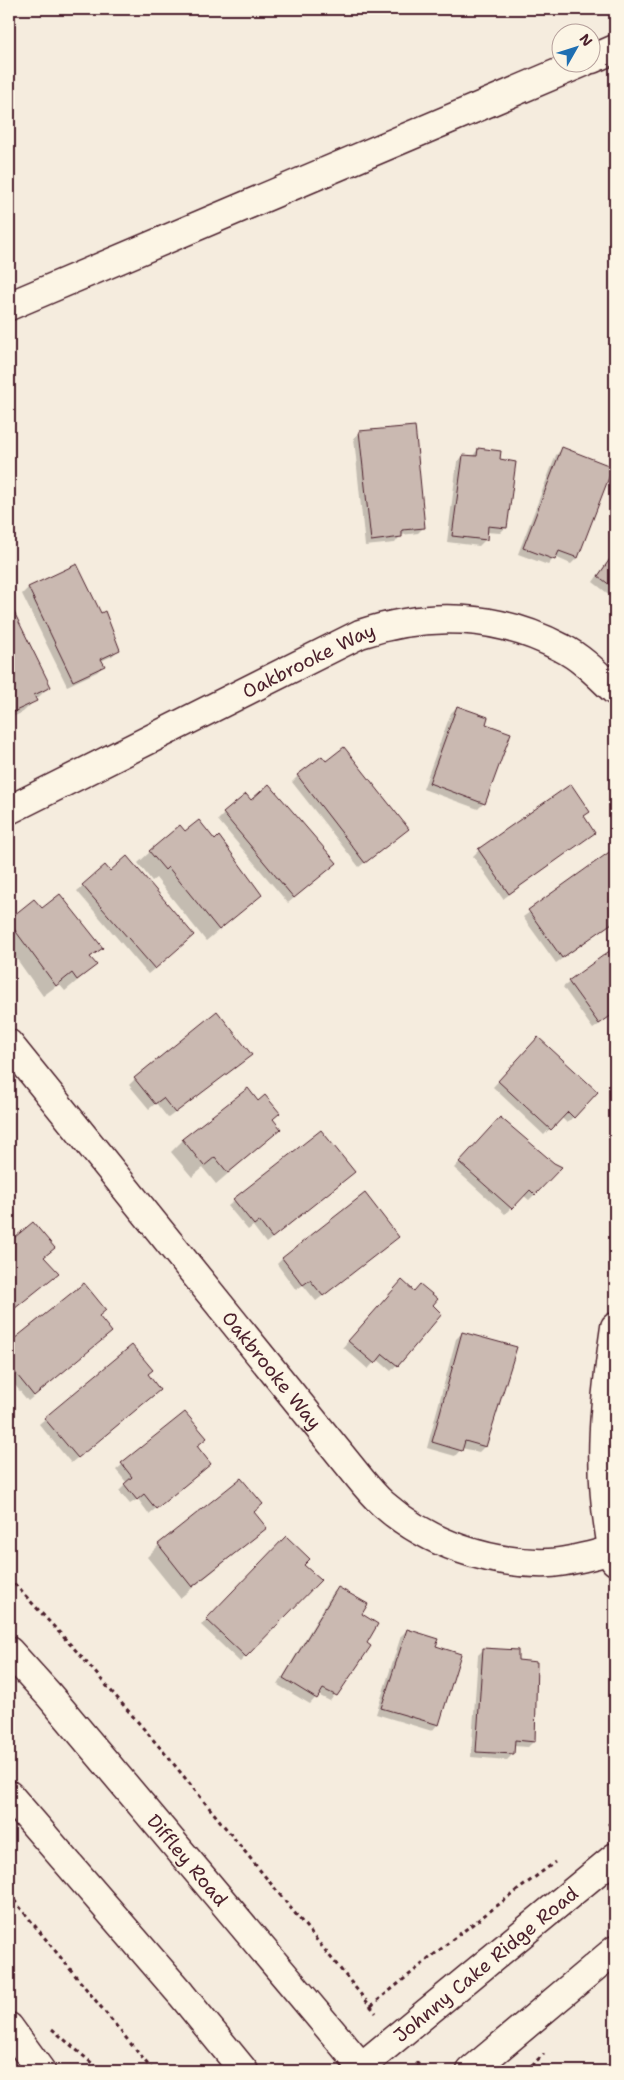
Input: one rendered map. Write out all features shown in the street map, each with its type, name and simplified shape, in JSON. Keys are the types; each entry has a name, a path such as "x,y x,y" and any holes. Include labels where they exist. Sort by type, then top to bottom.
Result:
{"main road":[{"path":"602,55 615,49"},
{"path":"9,306 560,72"},
{"name":"Oakbrooke Way","path":"9,810 360,634 400,623 442,618 485,621 526,631 563,649 597,674 615,691"},
{"name":"Oakbrooke Way","path":"9,1044 351,1468 383,1504 433,1537 490,1558 550,1563 614,1556"},
{"path":"614,1556 606,1510 602,1469 602,1428 615,1328"},
{"name":"Diffley Road","path":"9,1651 49,1695 361,2070"},
{"path":"9,1795 181,1994 244,2071"},
{"name":"Johnny Cake Ridge Road","path":"361,2070 615,1857"},
{"path":"471,2071 615,1950"},
{"path":"11,2035 40,2071"}],"path":[{"path":"9,1578 81,1656 168,1757 396,2039 425,2071"},
{"path":"600,1831 615,1820"},
{"path":"371,2006 453,1939 562,1858"},
{"path":"9,1894 153,2071"},
{"path":"46,2024 101,2071"}],"building":[{"path":"415,426 425,528 402,530 402,537 371,541 359,431"},
{"path":"562,447 613,467 578,558 559,551 555,560 523,548"},
{"path":"478,448 501,451 500,459 516,462 507,528 488,526 487,540 452,536 463,455 477,456"},
{"path":"615,552 615,589 598,576"},
{"path":"77,564 101,613 105,611 120,650 101,659 105,666 73,681 28,587"},
{"path":"9,602 51,687 34,695 37,701 9,714"},
{"path":"457,706 488,717 486,724 511,733 485,804 429,783"},
{"path":"344,747 409,829 365,863 297,775 322,756 326,761"},
{"path":"269,784 337,863 294,898 223,813 246,794 251,800"},
{"path":"571,784 590,812 584,816 595,833 509,894 478,849"},
{"path":"199,820 215,840 219,836 262,895 219,930 168,867 165,870 149,851 180,825 185,831"},
{"path":"615,848 615,921 562,958 528,910"},
{"path":"127,856 194,935 155,969 82,885 105,865 110,871"},
{"path":"60,894 103,948 90,957 97,965 77,980 72,973 56,986 14,929 9,919 34,899 42,908"},
{"path":"615,947 615,1013 599,1024 568,981"},
{"path":"217,1011 252,1055 175,1113 163,1098 155,1104 134,1078"},
{"path":"538,1037 598,1092 574,1118 568,1112 551,1130 498,1081"},
{"path":"248,1088 258,1101 265,1095 280,1113 273,1119 281,1129 228,1173 215,1157 204,1166 182,1139"},
{"path":"500,1117 554,1163 562,1167 535,1195 530,1190 512,1209 459,1162"},
{"path":"321,1130 355,1172 272,1238 259,1221 254,1225 233,1199"},
{"path":"365,1193 399,1237 323,1296 310,1280 303,1285 282,1258"},
{"path":"33,1222 55,1248 44,1257 59,1273 9,1313 9,1242"},
{"path":"402,1280 414,1291 420,1284 438,1299 433,1305 442,1314 398,1366 383,1354 375,1364 348,1341"},
{"path":"84,1283 106,1310 99,1316 112,1332 34,1396 9,1365 9,1343"},
{"path":"462,1332 517,1347 486,1447 465,1441 462,1451 432,1442"},
{"path":"132,1345 153,1370 148,1374 160,1390 78,1458 44,1418"},
{"path":"185,1412 207,1438 197,1446 211,1464 156,1509 144,1494 137,1500 124,1484 132,1477 121,1463"},
{"path":"241,1478 263,1504 254,1512 267,1528 192,1587 158,1544"},
{"path":"286,1536 310,1559 304,1565 321,1580 246,1657 206,1619"},
{"path":"338,1587 368,1604 362,1614 378,1624 367,1643 371,1646 337,1696 323,1689 317,1699 283,1678"},
{"path":"407,1629 439,1639 436,1646 461,1654 439,1725 381,1708"},
{"path":"483,1648 518,1650 518,1660 537,1662 535,1742 515,1740 514,1754 476,1752"}]}
